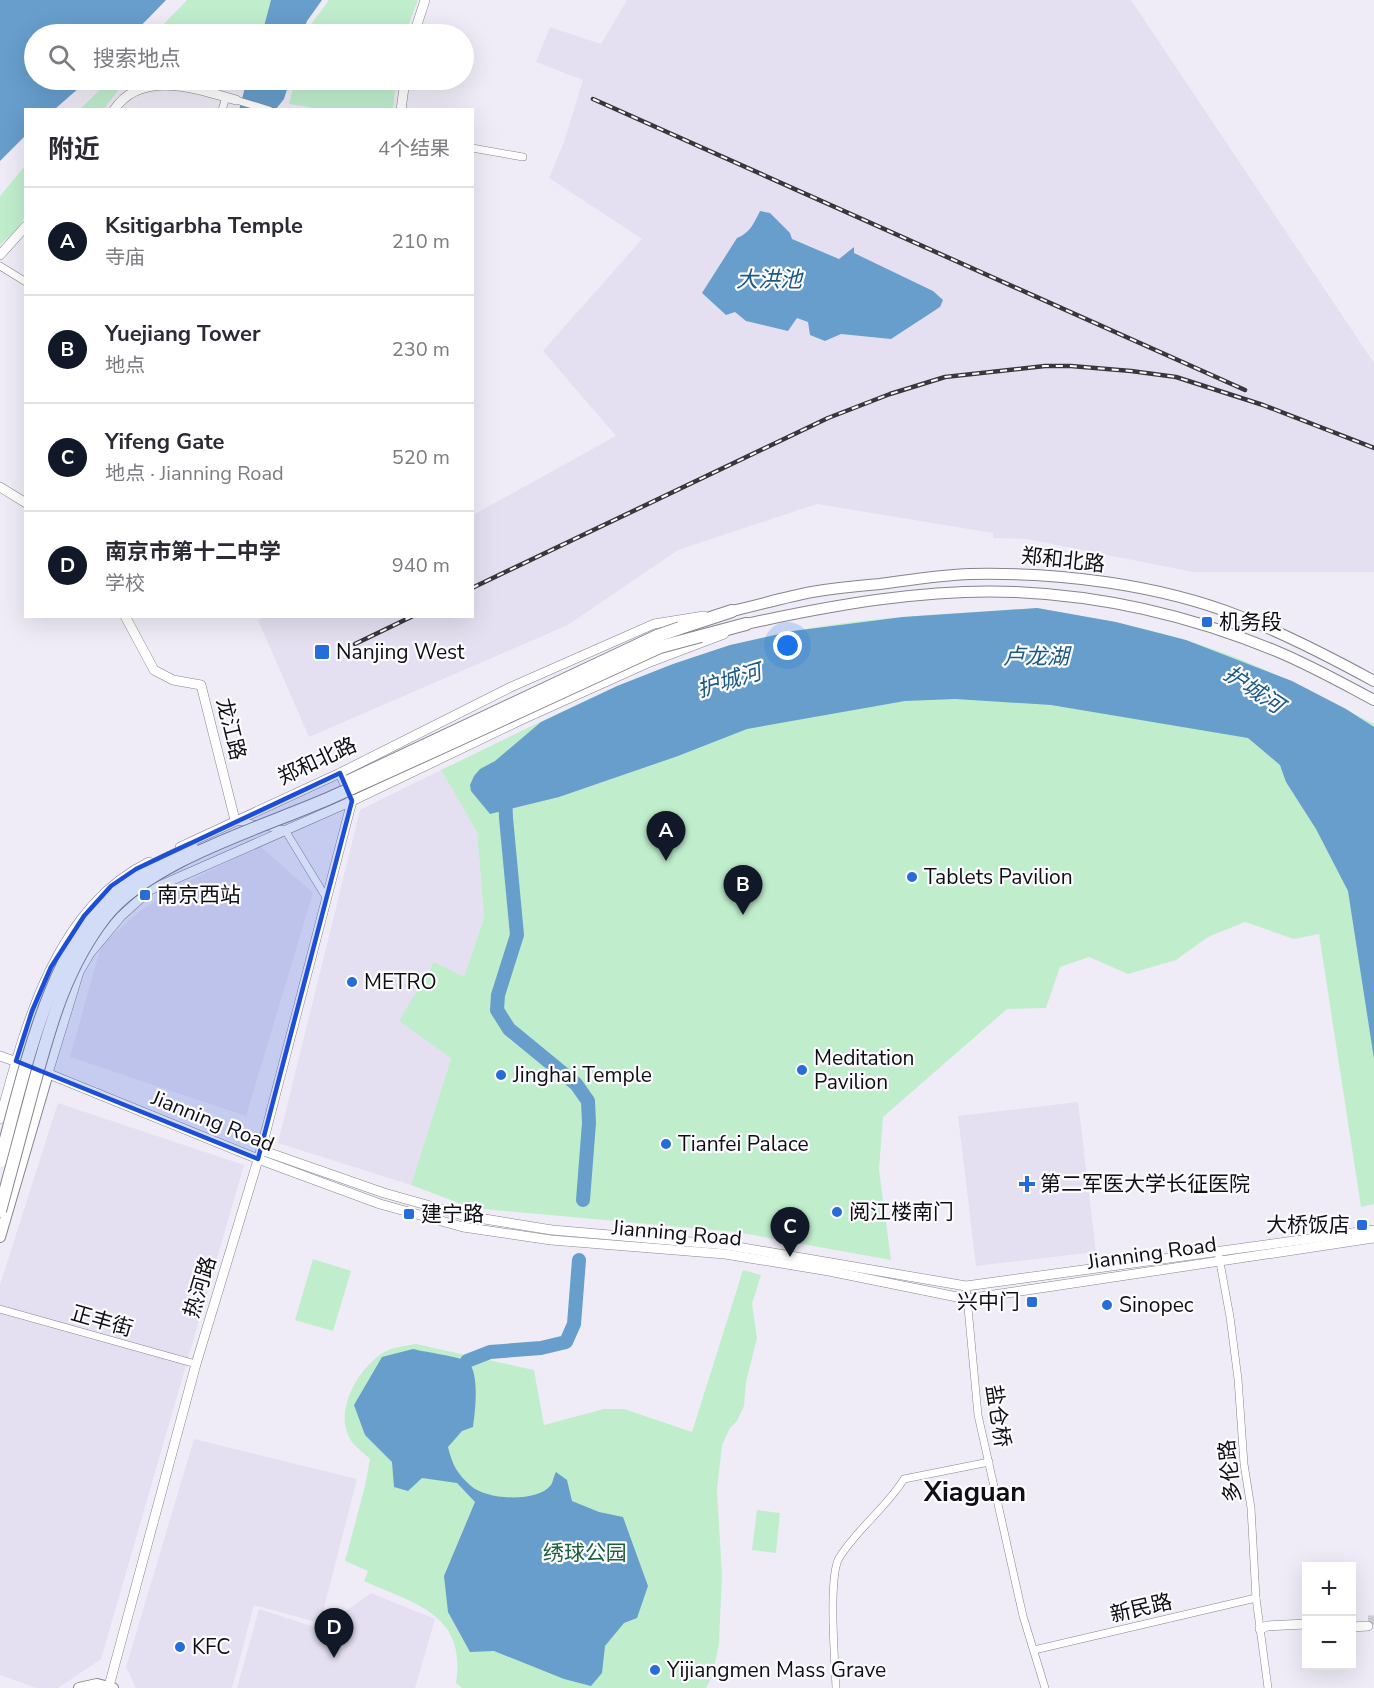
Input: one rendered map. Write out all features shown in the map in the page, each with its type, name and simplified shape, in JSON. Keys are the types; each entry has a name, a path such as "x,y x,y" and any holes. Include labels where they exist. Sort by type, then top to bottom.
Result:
{"highway":[{"name":"郑和北路","path":"0,1161 43,1012 66,957 81,932 116,890 167,858 329,790 636,645 732,611"},
{"name":"郑和北路","path":"0,1211 44,1047 63,987 75,962 107,914 126,897 148,880 207,848 328,799 660,647 746,624"}],"main road":[{"path":"417,24 425,0"},
{"path":"115,108 134,90"},
{"path":"193,90 236,100"},
{"path":"401,108 404,90"},
{"path":"0,255 24,228"},
{"path":"0,487 24,502"},
{"name":"郑和北路","path":"0,1119 32,1011 51,967 84,916 111,886 136,868 340,773 511,687 654,624 732,611 813,592 933,577 1013,574 1071,578 1179,597 1238,615 1296,640 1374,681"},
{"name":"郑和北路","path":"48,1073 80,972 90,953 121,916 150,890 352,801 520,720 650,662 706,642 746,624 815,609 932,594 1015,592 1068,596 1127,605 1230,633 1326,674 1374,700"},
{"name":"龙江路","path":"126,618 154,670 173,680 201,685 236,820"},
{"path":"340,773 352,801"},
{"name":"热河路","path":"111,1687 196,1364 259,1154 352,801"},
{"name":"Jianning Road","path":"0,1056 259,1154 380,1203 463,1227 551,1240 725,1254 829,1271 967,1299 1374,1230"},
{"path":"0,1237 48,1073"},
{"name":"Jianning Road","path":"259,1154 432,1208 488,1221 552,1230 726,1245 966,1286 1374,1238"},
{"path":"1356,1622 1368,1623 1356,1626"},
{"path":"1260,1629 1267,1626 1302,1624"},
{"path":"1260,1629 1266,1631 1302,1629"},
{"path":"79,1688 97,1684 111,1687"}],"street":[{"path":"223,108 226,97"},
{"path":"236,100 262,108"},
{"path":"474,148 523,157"},
{"path":"0,266 24,281"},
{"path":"236,820 285,830 327,899"},
{"name":"多伦路","path":"1219,1257 1238,1379 1244,1464 1251,1508 1256,1598 1268,1688"},
{"name":"盐仓桥","path":"966,1286 978,1415 1023,1616 1044,1688"},
{"name":"正丰街","path":"0,1309 196,1364"},
{"path":"836,1688 833,1611 834,1581 838,1560 866,1525 894,1496 904,1479 989,1462"},
{"name":"新民路","path":"1034,1650 1256,1598"}],"highlighted area":[{"path":"340,773 352,801 258,1159 16,1061 32,1011 51,967 84,916 111,886 136,869"}],"shaded area":[{"path":"627,0 1131,0 1374,363 1374,572 1193,572 1027,539 993,538 993,533 817,504 678,550 568,625 309,737 258,620 262,618 474,618 474,514 616,436 543,351 642,239 549,178 564,142 583,80 536,62 550,27 601,44"},
{"path":"441,770 477,832 484,918 464,977 451,1058 411,1185 278,1143 360,810"},
{"path":"260,846 313,893 246,1116 70,1057 101,946 141,910 193,879"},
{"name":"第二军医大学长征医院","path":"1078,1102 1096,1252 976,1266 958,1116"},
{"path":"58,1103 244,1165 101,1659 58,1688 37,1688 0,1675 0,1285"},
{"path":"194,1439 357,1479 320,1623 254,1605 232,1688 136,1688 126,1667"},
{"path":"371,1593 435,1619 415,1688 237,1688 259,1609 321,1629"}],"green space":[{"path":"187,0 274,0 267,24 164,24"},
{"path":"329,0 418,0 409,24 312,23"},
{"path":"100,90 118,90 105,108 81,108"},
{"path":"292,90 395,90 393,108 315,108 289,104"},
{"path":"24,167 24,218 17,229 0,245 0,196"},
{"path":"1037,608 1130,626 1210,648 1282,678 1374,724 1374,1204 1361,1207 1319,934 1294,939 1245,922 1208,937 1176,960 1128,974 1089,957 1060,967 1046,1008 1007,1009 883,1117 879,1170 891,1260 736,1232 472,1208 411,1185 451,1058 399,1021 434,962 464,977 484,918 477,832 441,770 619,686 655,671 730,646 767,636 844,623 921,615"},
{"path":"313,1259 351,1271 333,1331 295,1320"},
{"name":"绣球公园","path":"743,1270 761,1275 752,1304 757,1338 746,1382 744,1406 722,1445 717,1490 722,1575 719,1644 712,1677 706,1688 462,1688 456,1683 457,1660 453,1641 445,1626 418,1605 364,1581 368,1571 345,1561 370,1459 352,1442 346,1428 346,1404 356,1381 372,1361 381,1354 393,1348 416,1344 534,1370 544,1425 604,1409 624,1409 692,1432"},
{"path":"757,1510 780,1513 776,1553 752,1550"}],"water":[{"path":"0,0 166,0 143,24 24,24 24,90 77,90 56,108 24,108 24,137 0,161"},
{"path":"271,0 322,0 306,24 265,24"},
{"path":"244,90 287,90 284,99 277,108 240,108"},
{"name":"大洪池","path":"760,211 770,213 790,233 792,239 839,259 854,247 854,253 933,291 943,300 940,307 891,339 841,334 825,341 810,335 808,322 797,318 788,331 746,321 735,312 726,315 702,293 737,238 754,223"},
{"name":"卢龙湖","path":"1037,608 1116,622 1186,640 1292,681 1346,709 1374,727 1374,1059 1348,891 1316,829 1286,782 1280,765 1248,738 1051,705 955,699 905,701 747,729 678,756 559,797 490,814 471,791 470,785 480,769 495,761 541,722 617,686 730,645 793,631 903,617"},
{"path":"413,1349 451,1356 468,1362 472,1367 476,1393 473,1427 462,1431 448,1447 456,1468 471,1486 478,1491 500,1497 524,1497 544,1491 551,1485 556,1472 567,1480 572,1501 599,1512 623,1517 648,1586 637,1618 624,1623 605,1646 602,1673 591,1686 564,1679 494,1651 470,1652 448,1612 444,1576 475,1502 457,1483 422,1478 408,1491 394,1487 392,1462 365,1435 354,1405 382,1357"}],"waterway":[{"name":"护城河","path":"505,794 517,935 498,995 497,1010 509,1029 576,1084 588,1101 589,1123 583,1200"},
{"path":"467,1361 490,1352 541,1348 566,1342 574,1324 579,1260"}],"tunnel":[{"path":"1368,1620 1374,1620"}],"railway":[{"path":"593,99 1245,390"},
{"path":"474,587 828,418 890,394 945,377 1045,366 1131,371 1176,377 1263,405 1374,448"},
{"path":"355,644 409,618"}],"place":[{"name":"机务段","path":"1207,622"},
{"name":"Nanjing West","path":"322,652"},
{"name":"Ksitigarbha Temple","path":"666,861"},
{"name":"Tablets Pavilion","path":"912,877"},
{"name":"南京西站","path":"145,895"},
{"name":"Yuejiang Tower","path":"743,915"},
{"name":"METRO","path":"352,982"},
{"name":"Meditation Pavilion","path":"802,1070"},
{"name":"Jinghai Temple","path":"501,1075"},
{"name":"Tianfei Palace","path":"666,1144"},
{"name":"第二军医大学长征医院","path":"1027,1184"},
{"name":"阅江楼南门","path":"837,1212"},
{"name":"建宁路","path":"409,1214"},
{"name":"大桥饭店","path":"1362,1225"},
{"name":"Yifeng Gate","path":"790,1257"},
{"name":"兴中门","path":"1032,1302"},
{"name":"Sinopec","path":"1107,1305"},
{"name":"KFC","path":"180,1647"},
{"name":"南京市第十二中学","path":"334,1658"},
{"name":"Yijiangmen Mass Grave","path":"655,1670"}],"district":[{"name":"Xiaguan","path":"975,1492"}]}
